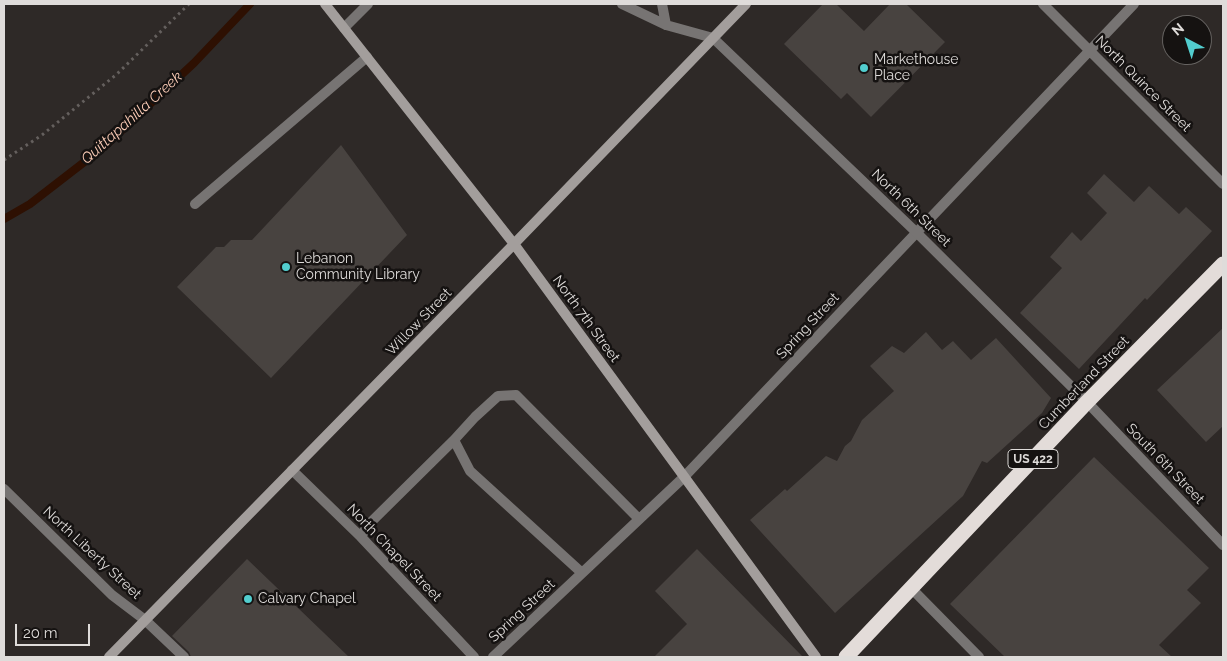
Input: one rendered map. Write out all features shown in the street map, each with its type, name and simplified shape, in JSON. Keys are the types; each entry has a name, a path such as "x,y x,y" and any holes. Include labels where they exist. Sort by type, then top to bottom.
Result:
{"highway":[{"name":"Cumberland Street","path":"846,657 1087,402 1223,264"}],"street":[{"name":"North 7th Street","path":"325,4 514,244 816,657"},
{"path":"344,28 368,4"},
{"path":"622,4 666,25 713,38"},
{"path":"662,4 666,25"},
{"name":"Willow Street","path":"109,657 514,244 746,4"},
{"name":"North Quince Street","path":"1043,4 1223,184"},
{"name":"Spring Street","path":"493,657 684,477 1134,4"},
{"name":"North 6th Street","path":"713,38 916,232 1087,402"},
{"path":"195,204 367,58"},
{"path":"361,537 366,526 498,396 516,395 639,519"},
{"name":"South 6th Street","path":"1087,402 1223,544"},
{"path":"454,440 470,471 582,573"},
{"name":"North Chapel Street","path":"292,470 361,537 474,657"},
{"name":"North Liberty Street","path":"4,489 112,595 145,620 184,657"},
{"path":"911,588 979,657"}],"path":[{"path":"4,160 42,135 117,74 189,4"}],"building":[{"name":"Markethouse Place","path":"823,4 836,4 864,31 890,4 906,4 945,42 871,117 847,93 841,99 784,44"},
{"name":"Lebanon Community Library","path":"341,145 407,235 271,378 177,287 216,247 224,247 231,240 252,240"},
{"path":"1104,174 1134,202 1149,186 1179,214 1186,207 1212,231 1147,300 1145,298 1079,369 1020,313 1062,268 1050,257 1072,232 1081,241 1107,213 1087,193"},
{"path":"1223,328 1223,426 1206,442 1157,390"},
{"path":"926,332 942,350 953,341 971,360 996,338 1051,398 1042,413 987,463 982,461 963,496 835,613 750,520 785,489 787,491 826,456 837,461 845,446 851,441 862,420 894,391 870,366 892,346 904,353"},
{"path":"1094,457 1209,568 1187,590 1201,603 1159,645 1172,657 1005,657 950,604"},
{"path":"697,549 803,657 654,657 687,624 655,591"},
{"name":"Calvary Chapel","path":"247,559 349,657 191,657 189,652 172,636"}],"waterway":[{"name":"Quittapahilla Creek","path":"4,219 30,204 105,146 194,63 250,4"}],"place":[{"name":"Markethouse Place","path":"864,68"},
{"name":"Lebanon Community Library","path":"286,267"},
{"name":"Calvary Chapel","path":"248,599"}]}
